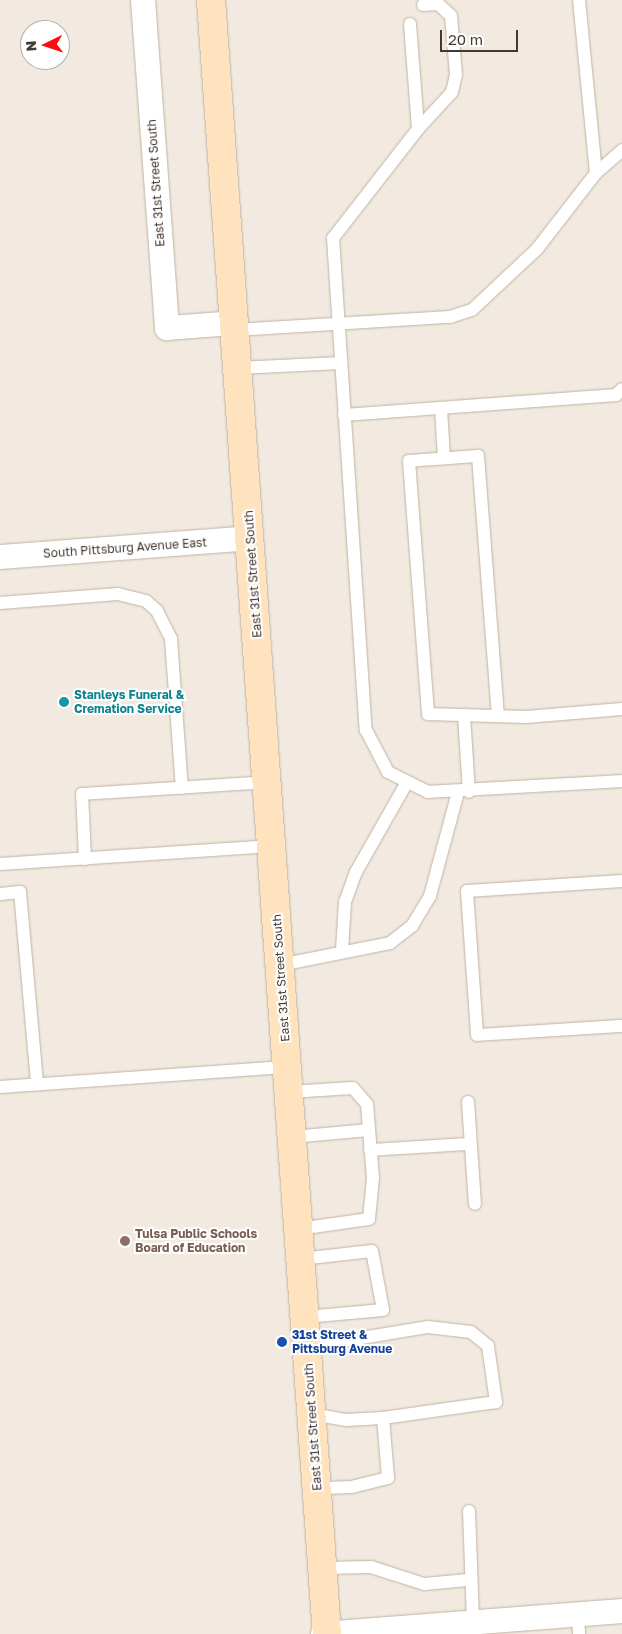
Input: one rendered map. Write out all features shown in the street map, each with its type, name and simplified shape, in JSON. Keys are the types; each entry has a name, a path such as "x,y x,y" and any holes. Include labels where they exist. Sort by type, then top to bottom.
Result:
{"main road":[{"name":"East 31st Street South","path":"211,0 323,1568 326,1634"}],"street":[{"name":"East 31st Street South","path":"143,0 167,328 235,327"},
{"name":"South Pittsburg Avenue East","path":"0,557 250,538"},
{"path":"326,1634 473,1622 578,1624 622,1611"}],"lane":[{"path":"579,0 596,173"},
{"path":"424,5 438,4 451,16 456,75 452,92 418,129 332,238 366,730 388,772 406,784 428,792 463,792 622,781"},
{"path":"410,24 418,129"},
{"path":"235,327 338,324 450,317 472,310 537,249 596,173 622,150"},
{"path":"238,368 341,363"},
{"path":"344,415 616,395 622,389"},
{"path":"441,408 444,458"},
{"path":"498,716 478,456 410,461 428,714 498,716 622,709"},
{"path":"0,603 118,594 141,599 158,611 170,639 182,788"},
{"path":"280,965 342,950 390,943 412,926 430,896 463,792 464,715"},
{"path":"85,859 82,794 267,782"},
{"path":"342,950 345,902 356,872 406,784"},
{"path":"0,864 272,846"},
{"path":"622,881 467,891 477,1035 622,1026"},
{"path":"0,894 20,892 37,1084"},
{"path":"0,1087 37,1084 288,1079 353,1088 367,1104 370,1150 368,1219 299,1229"},
{"path":"468,1102 469,1144 475,1204"},
{"path":"292,1137 369,1130"},
{"path":"370,1150 469,1144"},
{"path":"301,1259 372,1250 383,1310 305,1318"},
{"path":"307,1346 428,1327 471,1332 488,1346 496,1402 383,1418 346,1420 312,1414"},
{"path":"317,1488 351,1487 388,1478 383,1418"},
{"path":"469,1511 468,1580 473,1622"},
{"path":"323,1568 371,1567 424,1584 468,1580"}],"place":[{"name":"Stanleys Funeral & Cremation Service","path":"64,702"},
{"name":"Tulsa Public Schools Board of Education","path":"125,1241"},
{"name":"31st Street & Pittsburg Avenue","path":"282,1342"}]}
